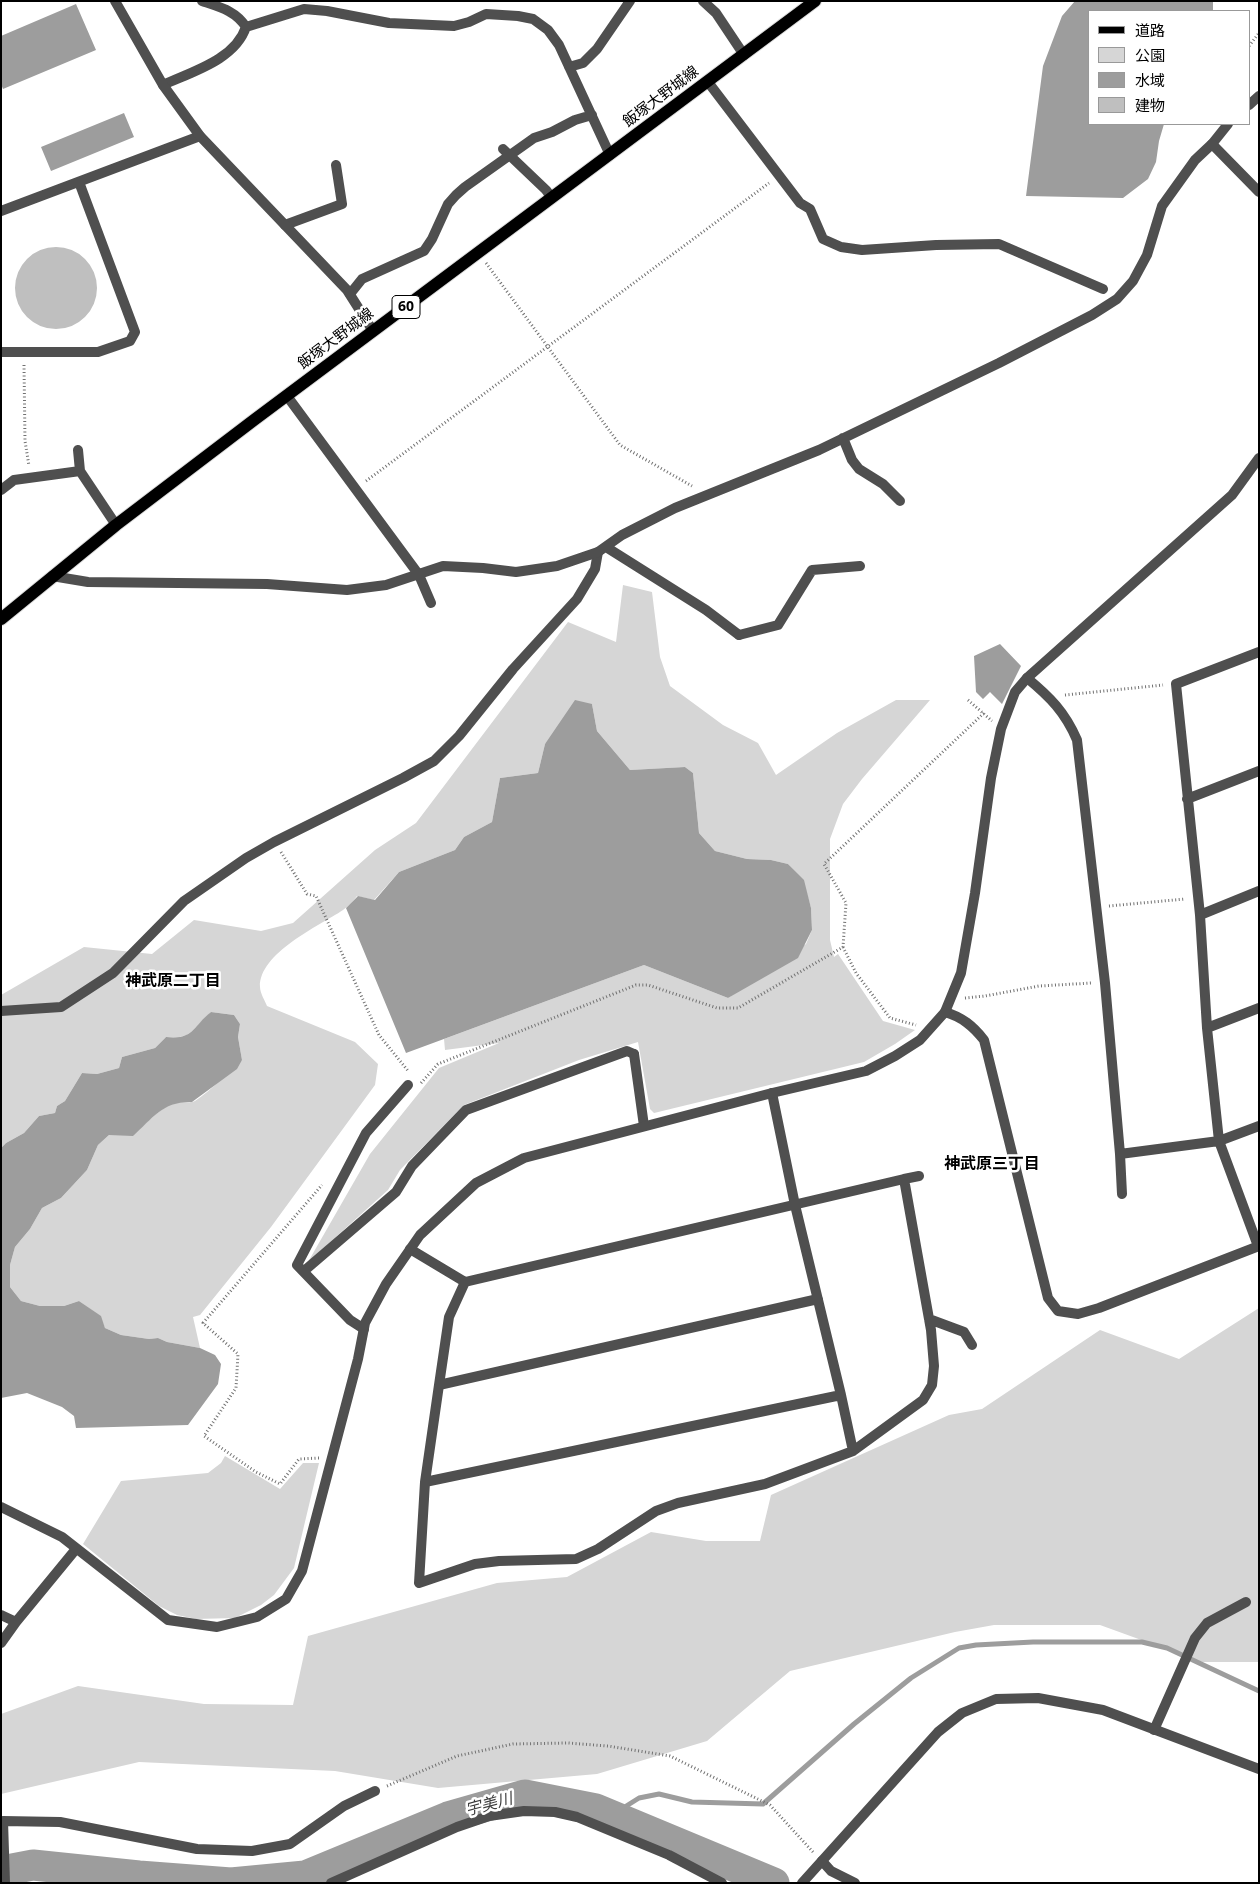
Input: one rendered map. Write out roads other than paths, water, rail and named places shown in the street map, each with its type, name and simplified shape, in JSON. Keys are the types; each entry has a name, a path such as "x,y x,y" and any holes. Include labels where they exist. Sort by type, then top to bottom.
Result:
{"main road":[{"name":"飯塚大野城線","path":"1,619 116,526 287,396 815,1"}],"street":[{"path":"115,1 163,85 200,136 350,294 373,331"},
{"path":"163,85 232,50 244,36 246,27 241,19 227,9 202,1"},
{"path":"569,67 583,63 597,49 630,1"},
{"path":"703,1 716,13 744,55"},
{"path":"246,27 304,9 327,11 390,23 454,26 469,22 486,14 533,19 548,30 559,45 610,155"},
{"path":"708,82 778,176 800,203 810,209 823,239 841,247 862,250 936,245 999,244 1103,289"},
{"path":"350,294 362,279 424,251 432,240 448,204 506,152 575,120 592,116"},
{"path":"52,576 88,582 267,584 347,590 386,585 443,566 516,572 558,566 602,550 622,535 652,519 819,450 1016,354 1092,315 1118,299 1133,281 1147,255 1162,206 1195,160 1212,144 1227,125"},
{"path":"1,211 200,136"},
{"path":"1212,144 1259,192"},
{"path":"506,152 552,198"},
{"path":"285,225 342,204 336,165"},
{"path":"1,352 98,352 130,341 135,332 79,182"},
{"path":"287,396 419,575 431,603"},
{"path":"843,438 852,460 859,469 884,484 900,500"},
{"path":"78,450 80,471 116,526"},
{"path":"1,1507 62,1537 168,1620 217,1627 256,1617 286,1598 302,1571 365,1323 386,1284 420,1235 476,1183 524,1158 772,1093 866,1071 896,1056 920,1040 945,1012 952,999 963,965 976,894 991,778 1001,729 1015,692 1027,678 1232,495 1259,458"},
{"path":"1,490 14,480 31,476 80,471"},
{"path":"602,550 706,610 740,635 778,625 812,570 860,566"},
{"path":"1,1011 61,1008 112,973 184,901 246,858 434,761 459,736 513,669 577,599 594,569 602,550"},
{"path":"945,1012 958,1016 975,1028 984,1040 1048,1298 1058,1311 1078,1314 1099,1308 1258,1246 1219,1141 1207,1028 1200,915 1176,684 1259,652"},
{"path":"1027,678 1052,700 1068,720 1078,740 1105,983 1122,1194"},
{"path":"1187,798 1259,771"},
{"path":"1200,915 1259,891"},
{"path":"1207,1028 1259,1008"},
{"path":"304,1271 396,1192 412,1166 466,1110 627,1051 634,1054 644,1126"},
{"path":"364,1329 350,1320 298,1265 366,1134 408,1084"},
{"path":"772,1093 795,1205 841,1395 852,1451"},
{"path":"1120,1154 1219,1141 1259,1126"},
{"path":"410,1249 464,1282 919,1176"},
{"path":"464,1282 449,1317 438,1386 425,1482 419,1583 475,1564 499,1561 576,1559 598,1549 656,1511 678,1503 764,1484 852,1451 923,1400 932,1385 934,1366 929,1319 904,1180"},
{"path":"438,1386 818,1299"},
{"path":"929,1319 964,1332 972,1345"},
{"path":"425,1482 841,1395"},
{"path":"1,1643 76,1549"},
{"path":"1154,1730 1195,1638 1207,1623 1246,1602"},
{"path":"1,1615 16,1622"},
{"path":"802,1883 938,1732 962,1713 996,1699 1038,1698 1102,1710 1259,1769"},
{"path":"5,1883 2,1821 60,1822 197,1849 252,1851 290,1844 344,1806 375,1791"},
{"path":"331,1883 457,1826 489,1816 524,1811 555,1812 577,1816 669,1855 722,1883"},
{"path":"819,1864 855,1883"}],"water":[{"path":"1075,1 1213,1 1213,10 1088,10 1088,125 1164,125 1156,162 1148,179 1123,198 1026,196 1043,66 1062,16"},
{"path":"76,4 96,50 3,89 1,84 1,36"},
{"path":"124,113 134,137 51,171 41,147"},
{"path":"1000,644 1021,666 1002,704 990,692 983,699 976,692 974,656"},
{"path":"575,700 592,704 597,731 630,770 685,767 693,773 699,833 715,851 747,859 771,860 788,864 804,880 811,908 812,930 798,958 728,998 644,965 406,1053 346,908 358,896 375,900 399,872 455,850 464,837 492,822 500,778 538,773 545,744"},
{"path":"211,1012 234,1015 240,1024 238,1037 242,1060 237,1069 192,1102 173,1104 159,1112 133,1136 109,1135 98,1145 87,1170 61,1198 42,1208 30,1229 15,1247 10,1265 10,1287 21,1301 40,1306 64,1306 79,1301 101,1316 105,1328 121,1335 149,1339 158,1338 167,1342 200,1348 215,1355 221,1364 218,1384 188,1425 76,1428 74,1416 62,1407 27,1393 1,1398 1,1148 24,1133 39,1116 55,1113 57,1106 65,1101 82,1073 97,1074 119,1068 122,1057 155,1048 166,1037 188,1034"}],"waterway":[{"path":"612,1815 639,1798 659,1794 692,1802 763,1804 854,1724 911,1678 959,1648 976,1645 1033,1642 1142,1642 1167,1648 1259,1691"},
{"name":"宇美川","path":"231,1883 305,1876 448,1817 525,1795 596,1809 774,1883"},
{"name":"宇美川","path":"1,1871 33,1865 231,1883"}],"district":[{"name":"神武原二丁目","path":"173,981"},
{"name":"神武原三丁目","path":"992,1164"}]}
